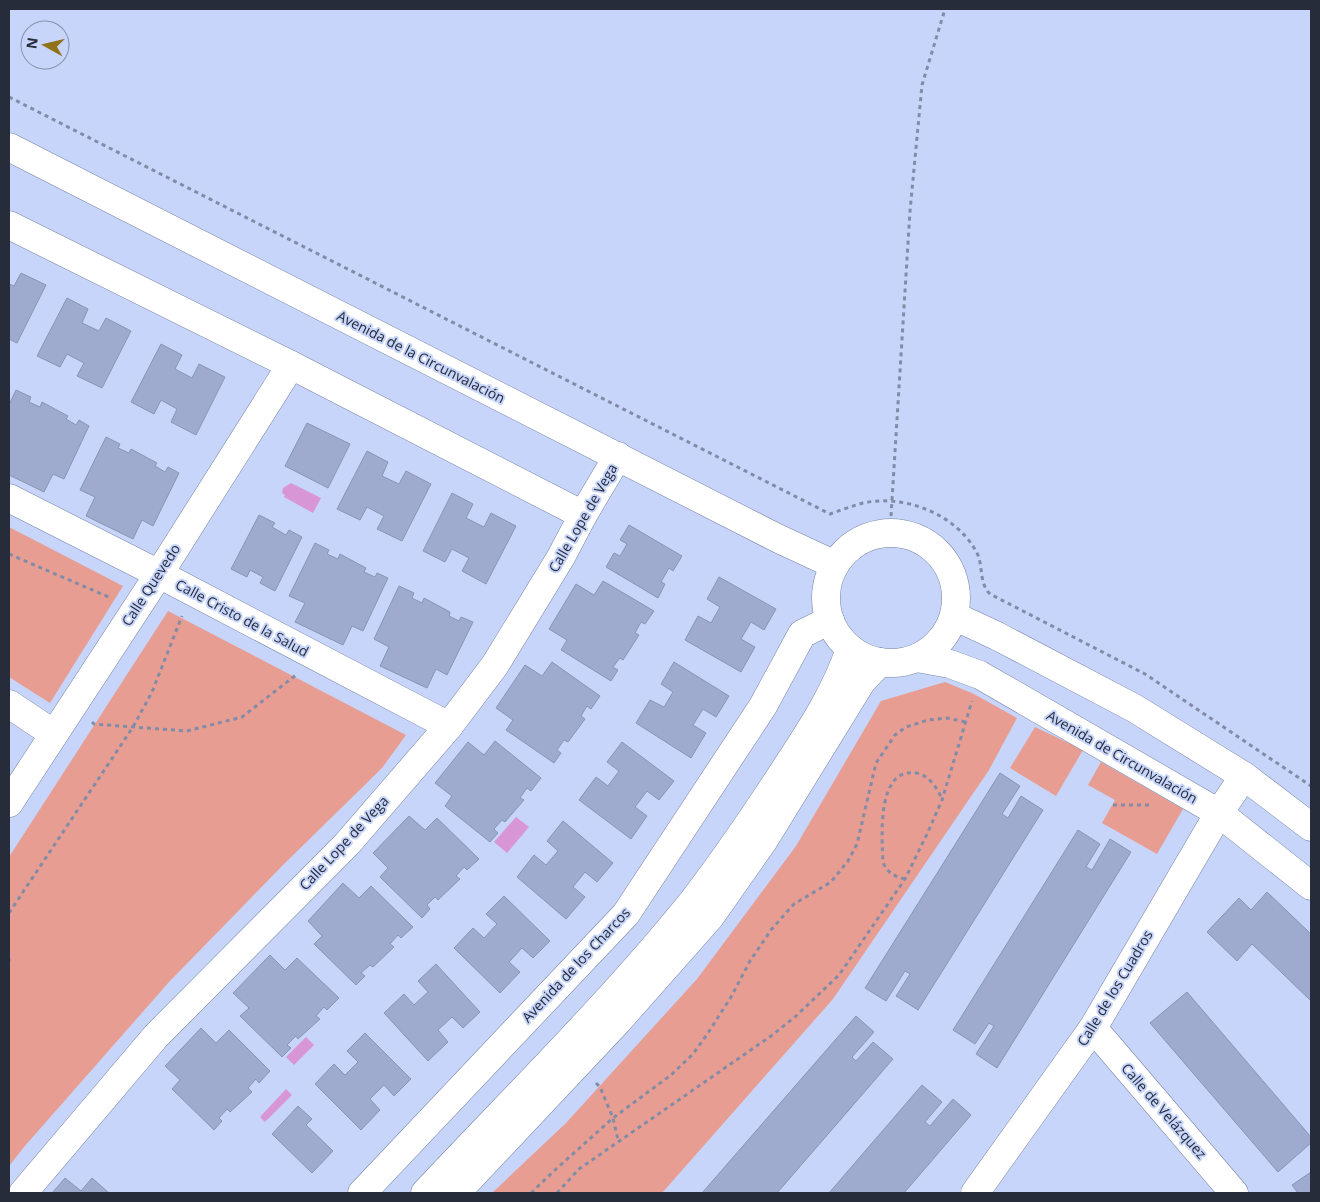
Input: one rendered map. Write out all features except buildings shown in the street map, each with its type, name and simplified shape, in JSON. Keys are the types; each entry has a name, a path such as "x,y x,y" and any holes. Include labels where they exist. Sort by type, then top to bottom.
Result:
{"street":[{"name":"Avenida de la Circunvalación","path":"9,147 834,565"},
{"path":"9,225 291,365 583,515"},
{"name":"Calle Quevedo","path":"9,803 159,574 291,365"},
{"name":"Calle Lope de Vega","path":"23,1193 156,1036 347,844 449,726 495,665 561,557 618,456"},
{"name":"Calle Cristo de la Salud","path":"9,498 159,574 449,726"},
{"path":"890,532 913,536 933,548 947,564 954,581 956,602 954,616 945,634 933,648 917,658 898,662 880,662 864,657 850,649 838,635 826,607 826,593 834,565 848,548 866,537 890,532"},
{"path":"954,616 997,636 1134,708 1244,776 1311,827"},
{"name":"Avenida de los Charcos","path":"362,1193 626,914 763,706 802,634 830,620"},
{"path":"425,1193 601,1007 693,900 745,830 824,709 843,670 850,649"},
{"name":"Avenida de Circunvalación","path":"917,658 950,664 980,675 1219,813 1311,886"},
{"path":"456,1193 578,1065 710,917 764,840 862,681 880,662"},
{"path":"9,704 54,734"},
{"name":"Calle de los Cuadros","path":"975,1193 1093,1028 1219,813 1244,776"},
{"name":"Calle de Velázquez","path":"1093,1028 1234,1193"}],"path":[{"path":"890,532 910,211 922,85 945,9"},
{"path":"9,97 830,514 864,503 892,502 927,508 954,525 967,537 978,553 984,587 990,594 1145,674 1311,786"},
{"path":"9,554 137,608"},
{"path":"9,913 133,727 152,692 178,628 187,589"},
{"path":"997,636 1010,605"},
{"path":"73,706 94,724 187,731 242,717 294,677 310,653"},
{"path":"557,1193 579,1169 618,1140 772,1036 796,1016 839,974 905,879 928,832 942,800 980,675"},
{"path":"531,1193 613,1118 670,1075 692,1054 731,997 750,961 771,930 794,904 831,882 848,861 857,844 876,763 895,735 906,727 928,720 947,718 966,722"},
{"path":"905,879 890,873 883,862 885,799 894,780 900,775 915,773 928,778 939,792 942,800"},
{"path":"578,1065 600,1087 613,1118 618,1140"}],"shaded area":[{"path":"291,483 321,498 313,513 284,497 285,495 282,493 283,488"},
{"path":"9,527 123,586 50,703 9,677"},
{"path":"168,611 406,735 382,768 282,866 169,982 9,1166 9,857"},
{"path":"945,682 974,694 1017,718 989,770 833,999 662,1193 492,1193 566,1123 697,979 796,846 881,701"},
{"path":"1035,727 1083,750 1056,796 1010,768"},
{"path":"1101,762 1183,809 1157,854 1102,823 1115,800 1088,785"},
{"path":"516,817 529,827 507,853 494,842"},
{"path":"306,1037 314,1045 294,1065 286,1057"},
{"path":"286,1089 292,1095 265,1122 260,1117"}]}
